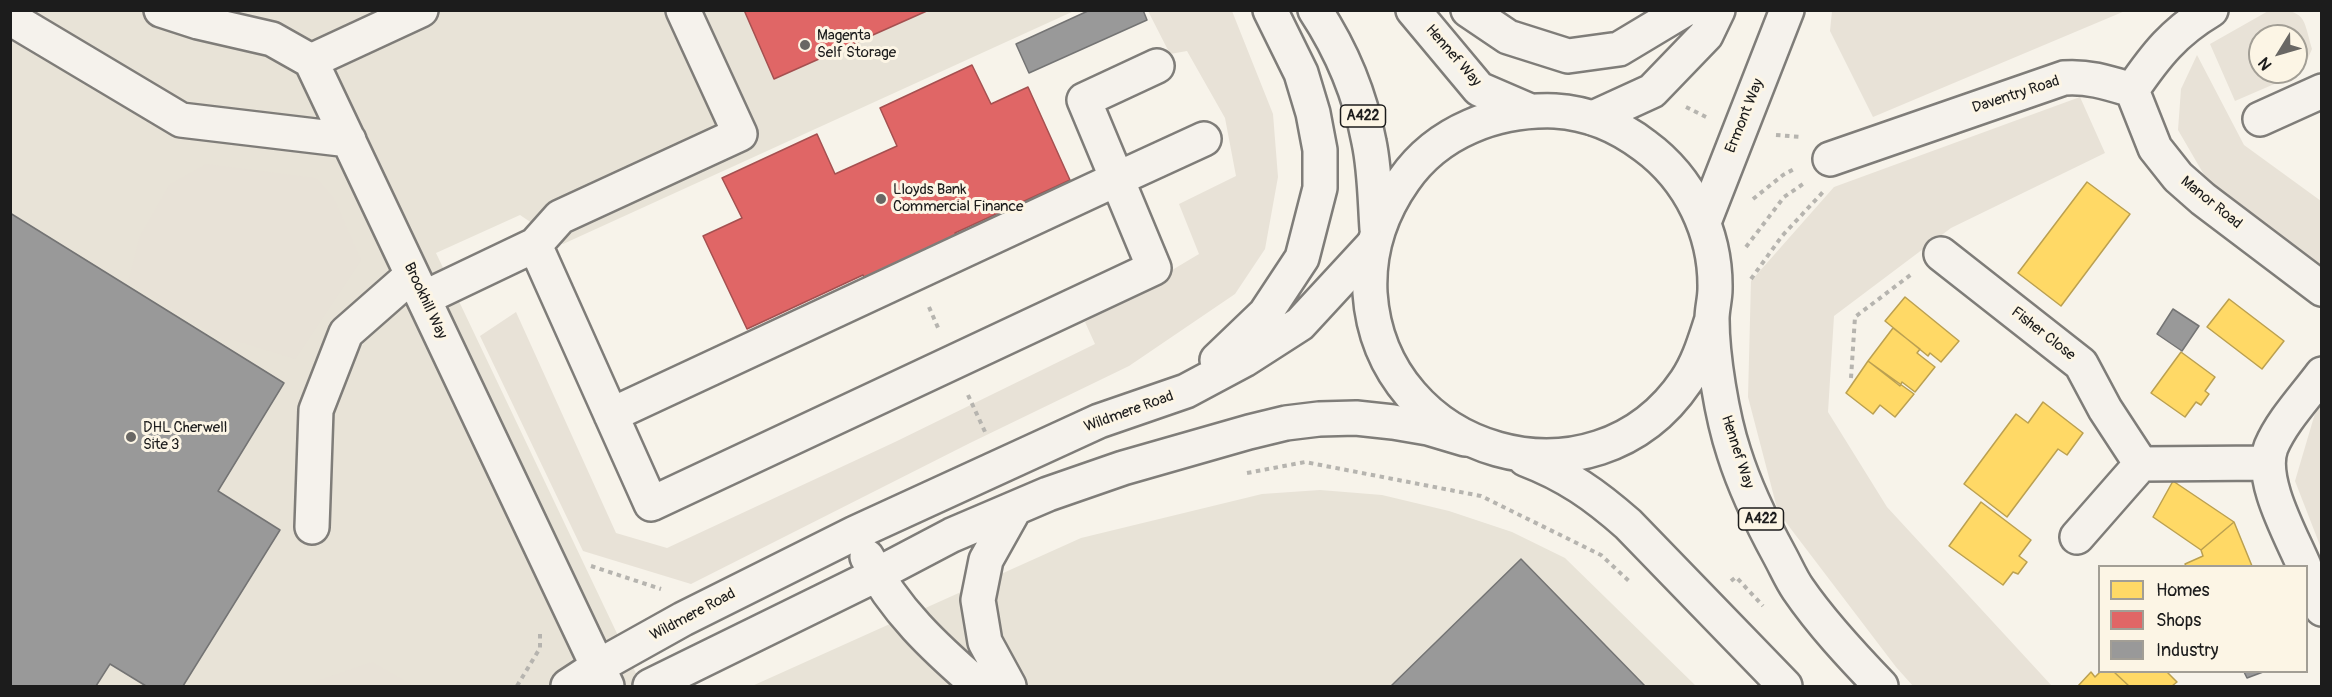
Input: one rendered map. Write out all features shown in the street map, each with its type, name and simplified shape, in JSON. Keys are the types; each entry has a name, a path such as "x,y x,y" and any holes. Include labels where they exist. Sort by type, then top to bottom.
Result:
{"main road":[{"path":"160,10 198,22 272,39 311,61 421,10"},
{"path":"312,527 316,410 346,333 418,287 535,245 560,217 740,135 683,10"},
{"path":"1186,391 1265,314 1302,258 1320,188 1320,150 1313,113 1301,73 1270,10"},
{"name":"A422","path":"1315,10 1347,66 1370,144 1375,238"},
{"name":"Hennef Way","path":"1413,10 1479,89 1530,111"},
{"path":"1468,10 1508,37 1568,56 1619,49 1684,10"},
{"path":"1593,118 1652,91 1706,35 1718,10"},
{"name":"Ermont Way","path":"1704,222 1787,10"},
{"path":"2132,90 2162,48 2176,34 2211,10"},
{"path":"10,18 181,120 349,140"},
{"name":"Brookhill Way","path":"311,61 602,677"},
{"path":"535,245 651,504 1154,268 1084,100 1157,66"},
{"name":"Daventry Road","path":"1829,158 2064,78 2099,80 2132,90"},
{"name":"Manor Road","path":"2132,90 2155,148 2178,177 2212,206 2322,289"},
{"path":"2260,119 2322,91"},
{"path":"1470,441 1441,424 1416,401 1395,375 1380,345 1371,312 1369,278 1375,238 1391,199 1410,171 1435,147 1475,125 1496,117 1530,111 1561,111 1593,118 1628,133 1660,156 1686,186 1704,222 1713,255 1716,290 1712,319 1702,351 1686,381 1665,407 1638,428 1609,444 1577,453 1544,457 1510,454"},
{"path":"611,415 1204,139"},
{"name":"Wildmere Road","path":"568,687 602,677 683,619 855,533 1099,422 1186,391 1244,360 1300,324 1375,238"},
{"name":"Fisher Close","path":"1941,254 2081,364 2105,409 2141,464"},
{"name":"Hennef Way","path":"1712,319 1722,406 1733,452 1770,539 1796,588 1881,687"},
{"path":"2303,565 2275,497 2269,478 2268,463 2270,449 2278,434 2322,374"},
{"path":"650,687 952,535 1048,495 1123,468 1286,423 1356,418 1428,428 1555,471 1607,506 1706,603 1785,687"},
{"path":"2077,537 2141,464 2268,463"},
{"path":"1009,687 985,642 978,600 986,560 1014,510"},
{"path":"855,533 876,575 915,628 979,687"},
{"path":"2308,575 2322,609"}],"path":[{"path":"1752,201 1783,175 1829,158"},
{"path":"1743,241 1742,252 1784,197 1829,158"},
{"path":"1745,287 1782,236 1829,158"},
{"path":"1851,378 1855,317 1941,254"},
{"path":"1235,475 1305,462 1481,496 1601,555 1635,587"},
{"path":"580,562 666,590"},
{"path":"1706,603 1736,576 1768,611 1796,588"},
{"path":"517,687 540,648 541,624"}],"shaded area":[{"path":"1832,10 2125,11 1873,117 1830,31"},
{"path":"2270,10 2297,14 2304,24 2248,24 2248,84 2274,84 2235,101 2210,44"},
{"path":"10,11 1074,11 563,244 520,215 436,253 642,686 11,686"},
{"path":"1148,11 1232,11 1273,114 1278,177 1265,249 1235,294 1129,366 970,443 691,584 583,551 480,336 516,312 616,533 667,548 895,442 1095,344 1085,322 1199,254 1179,204 1236,176 1225,118 1187,51 1170,54"},
{"path":"2308,33 2312,49 2308,58"},
{"path":"2197,55 2244,145 2321,201 2321,273 2214,192 2178,130 2181,89"},
{"path":"2080,97 2105,153 1951,228 1834,316 1828,412 1887,507 2052,686 1913,686 1778,512 1748,397 1751,281 1834,187"},
{"path":"206,164 316,178 334,199 361,260 295,359 233,340 226,342 128,282 139,238 170,184"},
{"path":"2321,393 2321,548 2295,481"},
{"path":"1320,490 1382,495 1449,511 1512,532 1565,558 1696,686 752,686 1081,538 1262,494"},
{"path":"372,662 414,686 312,686 319,680"}],"building: Homes":[{"path":"2087,182 2130,214 2061,306 2018,273"},
{"path":"1905,297 1959,341 1941,362 1930,353 1928,356 1885,321"},
{"path":"2229,299 2284,341 2262,369 2207,327"},
{"path":"1893,328 1920,349 1917,353 1935,367 1915,392 1902,382 1900,386 1868,361"},
{"path":"2181,352 2215,377 2205,391 2209,394 2201,405 2196,402 2185,417 2151,393"},
{"path":"1868,361 1914,394 1895,417 1880,405 1873,414 1846,393"},
{"path":"2043,402 2083,433 2067,455 2058,449 2007,517 1964,484 2016,414 2028,423"},
{"path":"2173,481 2234,522 2201,550 2153,517"},
{"path":"1981,502 2031,540 2019,556 2027,562 2018,574 2013,572 2003,585 1949,546"},
{"path":"2234,522 2252,565 2186,565 2203,556 2201,550"},
{"path":"2091,672 2095,677 2099,673 2115,673 2129,686 2078,686"},
{"path":"2115,673 2168,673 2177,682 2172,686 2129,686"}],"building: Shops":[{"name":"Magenta Self Storage","path":"744,10 929,10 774,79"},
{"name":"Lloyds Bank Commercial Finance","path":"972,65 991,104 1028,87 1070,180 955,233 959,243 868,285 863,275 747,329 703,236 742,218 722,178 817,134 835,174 897,146 880,108"}],"building: Industry":[{"path":"1090,10 1143,10 1147,20 1029,73 1016,44"},
{"name":"DHL Cherwell Site 3","path":"10,213 284,383 218,491 280,530 183,686 146,686 110,664 96,686 10,686"},
{"path":"2173,309 2199,326 2182,351 2157,334"},
{"path":"1521,559 1645,686 1391,686"},
{"path":"2244,673 2260,673 2247,678"}],"place":[{"name":"Magenta Self Storage","path":"805,45"},
{"name":"Lloyds Bank Commercial Finance","path":"881,199"},
{"name":"DHL Cherwell Site 3","path":"131,437"}]}
